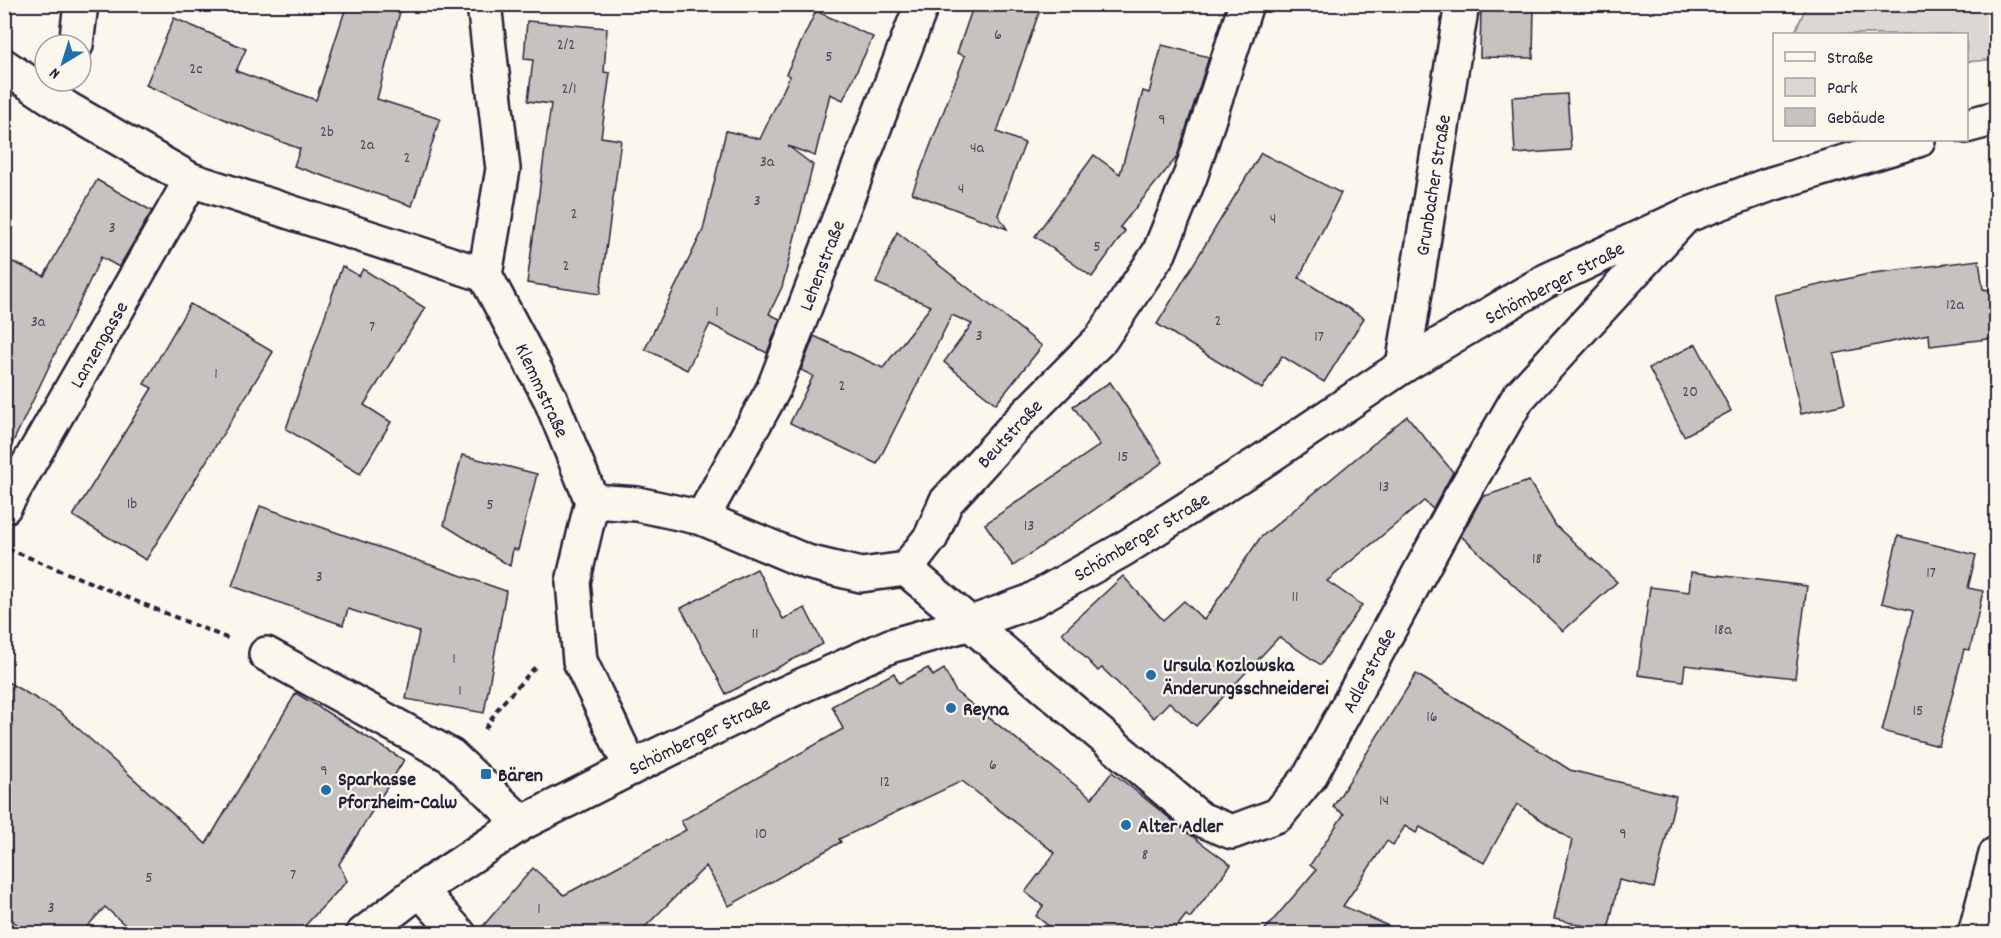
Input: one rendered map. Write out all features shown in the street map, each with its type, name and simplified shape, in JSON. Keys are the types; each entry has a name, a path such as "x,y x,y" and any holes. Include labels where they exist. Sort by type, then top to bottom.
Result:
{"street":[{"path":"77,33 81,4"},
{"path":"4,66 70,95 191,180 485,275 503,170 484,4"},
{"name":"Lehenstraße","path":"702,518 772,390 922,4"},
{"name":"Beutstraße","path":"906,569 931,537 946,502 1017,424 1101,339 1159,253 1191,174 1246,4"},
{"name":"Grunbacher Straße","path":"1402,366 1462,4"},
{"path":"1968,125 1996,118"},
{"name":"Schömberger Straße","path":"363,933 420,891 522,823 631,768 890,646 971,623 1029,602 1122,550 1260,463 1402,366 1546,281 1685,216 1767,185 1915,141"},
{"name":"Lanzengasse","path":"4,507 191,180"},
{"name":"Adlerstraße","path":"906,569 1200,819 1232,832 1278,815 1310,777 1459,500 1518,398 1685,216"},
{"name":"Klemmstraße","path":"485,275 550,398 592,501"},
{"path":"631,768 580,661 573,582 592,501 637,504 702,518 807,562 861,575 906,569"},
{"path":"266,654 451,756 522,823"},
{"path":"1975,933 1996,857"},
{"path":"420,891 459,933"}],"path":[{"path":"4,548 266,654"},
{"path":"461,765 499,707 576,621"}],"green space":[{"path":"1807,5 1996,5 1996,59 1968,62 1968,33 1794,33"}],"building":[{"path":"347,4 402,4 377,99 440,119 412,206 294,166 300,149 146,85 174,18 246,49 236,71 316,100"},
{"path":"974,4 1042,4 997,132 1025,143 998,215 1007,229 912,193 965,56 957,53"},
{"path":"1481,4 1534,4 1533,58 1480,57"},
{"path":"816,11 873,37 843,100 830,94 815,156 788,146 813,165 782,287 769,314 780,319 767,353 710,324 687,370 645,349 703,230 726,131 760,139 790,76 786,74"},
{"path":"527,21 607,28 604,72 610,73 601,137 621,140 600,294 527,283 551,104 528,101 533,60 524,59"},
{"path":"1162,45 1209,57 1177,157 1120,227 1125,231 1092,277 1035,236 1094,155 1120,174 1143,91 1149,93"},
{"path":"1567,94 1571,150 1515,154 1512,97"},
{"path":"1261,153 1341,193 1299,278 1364,318 1324,382 1282,356 1262,389 1157,324"},
{"path":"97,180 152,211 119,267 101,257 4,461 4,258 44,276"},
{"path":"897,232 1042,346 996,404 944,362 972,324 952,315 877,464 790,423 813,376 801,370 814,336 883,368 931,306 876,283"},
{"path":"1979,260 1983,289 1996,291 1996,338 1930,346 1929,334 1834,354 1845,404 1801,414 1774,295 1873,273"},
{"path":"342,266 359,276 363,269 425,308 364,405 391,422 360,474 286,429"},
{"path":"190,304 273,352 146,560 73,516 152,388 144,384"},
{"path":"1696,344 1731,411 1684,436 1649,368"},
{"path":"1110,382 1163,462 1013,566 985,524 1100,445 1073,406"},
{"path":"1407,416 1453,472 1433,509 1424,501 1327,581 1362,605 1321,665 1279,637 1196,726 1169,702 1154,718 1102,668 1098,671 1062,633 1123,576 1163,620 1184,601 1204,620 1260,538"},
{"path":"462,455 537,474 518,550 513,549 510,566 444,525"},
{"path":"1529,481 1556,526 1617,582 1563,631 1461,536 1482,497"},
{"path":"260,506 506,591 484,713 406,699 419,632 348,609 343,625 232,586"},
{"path":"1898,536 1976,555 1968,588 1983,591 1970,650 1964,649 1939,746 1882,731 1913,611 1882,603"},
{"path":"757,569 783,619 805,608 823,644 726,694 681,608"},
{"path":"1691,572 1807,586 1795,678 1685,665 1683,681 1638,675 1650,587 1689,592"},
{"path":"928,668 933,676 944,669 956,692 1092,798 1112,772 1231,865 1190,918 1186,915 1172,933 1058,933 1036,916 1043,906 1025,892 1055,853 962,781 839,839 841,842 729,906 706,866 639,933 477,933 533,868 564,895 686,830 681,821 843,729 832,706 894,673 899,683"},
{"path":"1416,674 1570,770 1676,796 1654,888 1619,880 1608,931 1554,919 1572,840 1517,804 1484,863 1420,827 1416,833 1405,826 1393,845 1387,841 1343,906 1404,933 1262,933 1316,870 1310,865 1344,814 1333,807"},
{"path":"4,680 60,712 206,844 296,693 404,760 339,864 347,881 298,933 134,933 105,907 81,933 27,933 4,913"}],"place":[{"name":"Ursula Kozlowska Änderungsschneiderei","path":"1151,675"},
{"name":"Reyna","path":"951,708"},
{"name":"Bären","path":"486,774"},
{"name":"Sparkasse Pforzheim-Calw","path":"326,790"},
{"name":"Alter Adler","path":"1126,825"}]}
